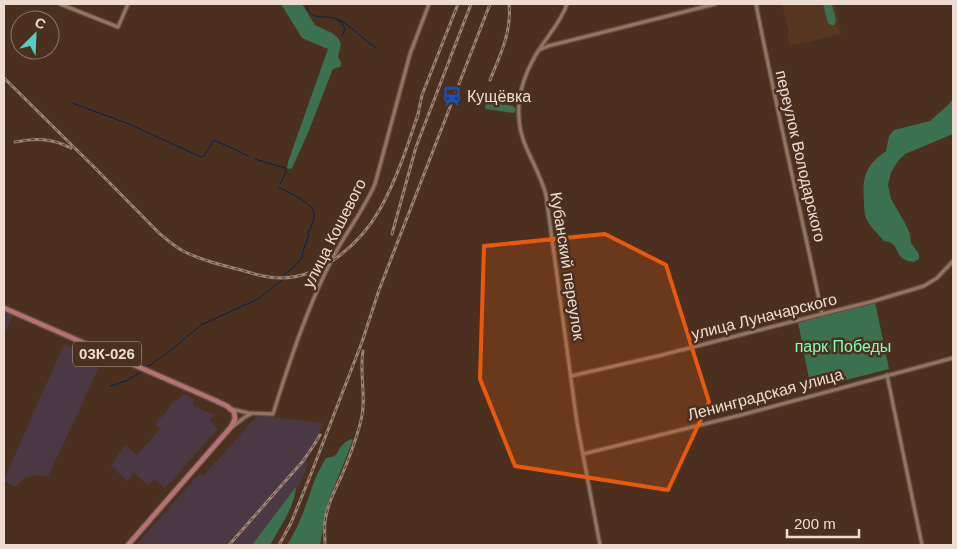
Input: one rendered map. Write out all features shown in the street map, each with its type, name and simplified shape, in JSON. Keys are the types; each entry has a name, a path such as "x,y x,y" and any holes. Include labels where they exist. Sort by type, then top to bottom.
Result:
{"main road":[{"name":"03К-026","path":"4,308 230,408"},
{"path":"128,545 231,427 235,416 230,408"}],"street":[{"path":"60,4 118,27 128,4"},
{"name":"улица Кошевого","path":"252,414 273,414 303,327 325,273 375,184 410,54 429,4"},
{"name":"Кубанский переулок","path":"567,4 558,22 538,51 526,76 519,103 519,121 525,143 540,176 546,195 577,423 600,545"},
{"path":"538,51 548,46 714,4"},
{"name":"переулок Володарского","path":"756,4 768,69 797,193 822,314"},
{"name":"улица Луначарского","path":"572,376 667,354 874,301 924,286 937,278 953,261"},
{"name":"Ленинградская улица","path":"583,454 732,417 953,358"},
{"path":"888,375 922,545"},
{"path":"230,408 252,414"},
{"path":"231,427 252,414"}],"highlighted area":[{"path":"605,234 666,265 709,402 668,490 515,466 480,379 484,246"}],"shaded area":[{"path":"782,4 835,4 841,34 790,46 787,33 789,32"},
{"path":"4,311 13,315 4,336"},
{"path":"64,344 101,363 48,476 36,475 24,478 15,487 4,480"},
{"path":"184,394 193,399 193,406 213,414 210,421 218,429 165,488 154,479 148,485 134,474 127,481 111,466 125,445 137,455 160,429 155,424 170,408 169,406"},
{"path":"258,415 323,423 313,449 305,459 308,465 300,484 254,545 136,545 200,473 204,475"}],"green space":[{"path":"281,4 302,4 315,25 332,33 341,44 338,57 341,63 340,67 332,71 308,133 290,169 287,168 288,162 328,49 302,38"},
{"path":"823,4 832,4 836,21 834,25 828,23"},
{"path":"953,99 953,134 905,154 891,172 888,185 891,199 910,234 911,243 919,254 919,259 914,262 907,261 902,258 895,246 884,241 867,220 864,208 865,178 870,166 886,151 889,136 894,130 930,121"},
{"path":"486,102 513,106 516,109 513,113 486,109"},
{"name":"парк Победы","path":"875,302 889,369 811,389 798,322"},
{"path":"351,439 353,440 328,502 320,545 287,545 326,458 335,455 342,445"},
{"path":"296,487 290,509 270,545 252,545"}],"waterway":[{"path":"307,4 310,13 313,15 337,19 345,29 342,36"},
{"path":"337,19 376,48"},
{"path":"72,103 129,124 201,157 204,156 214,140 249,156"},
{"path":"255,159 285,168 286,172 280,184"},
{"path":"278,187 304,201 314,213 313,223 308,233 302,258 283,275"},
{"path":"145,367 165,355 201,325 258,299 282,280"},
{"path":"110,386 126,381 141,372"}],"railway":[{"path":"417,119 422,95 458,4"},
{"path":"392,234 416,147 471,4"},
{"path":"279,545 291,523 309,479 362,342 379,290 490,4"},
{"path":"490,80 507,34 509,4"},
{"path":"4,78 173,245 211,262 276,278 296,276 311,272 325,265 351,246 362,234 372,222 391,187 418,114"},
{"path":"15,142 43,140 57,142 71,148"},
{"path":"325,545 326,516 353,448 363,412 363,351"},
{"path":"229,545 303,461 320,435"}],"place":[{"name":"Кущёвка","path":"452,96"}]}
